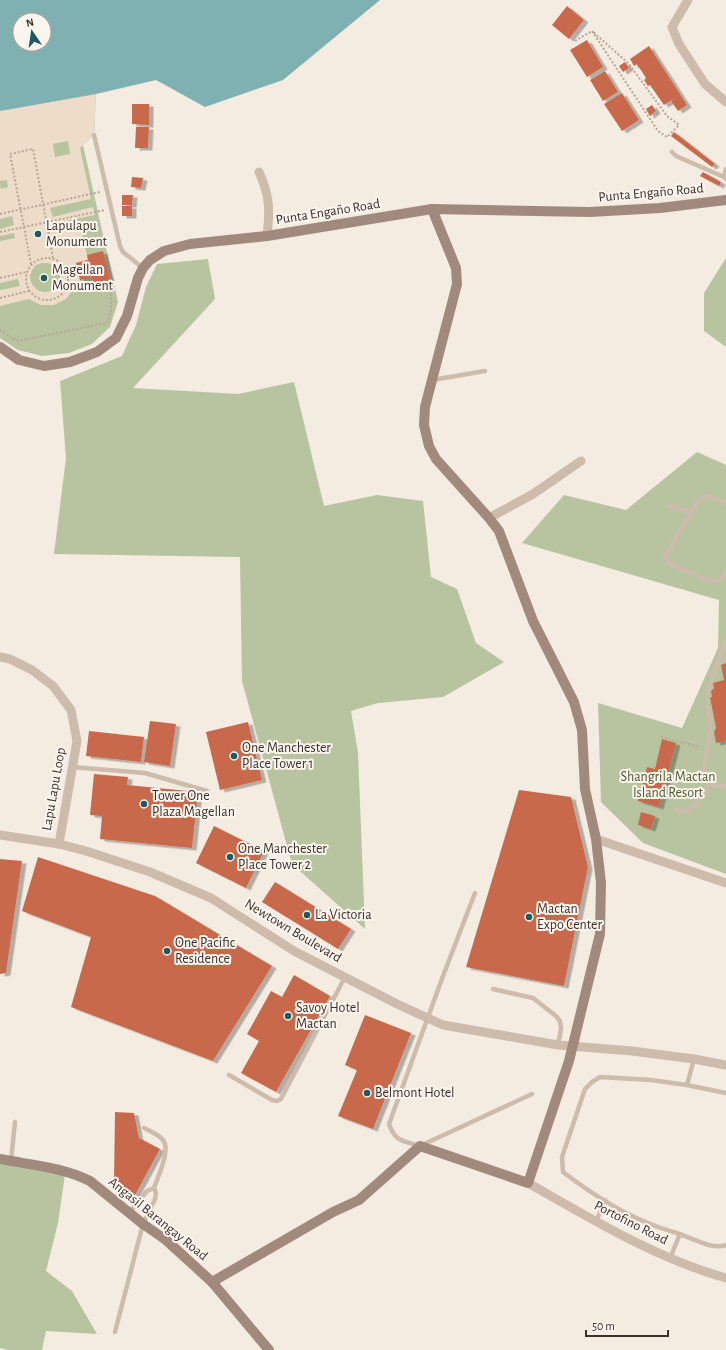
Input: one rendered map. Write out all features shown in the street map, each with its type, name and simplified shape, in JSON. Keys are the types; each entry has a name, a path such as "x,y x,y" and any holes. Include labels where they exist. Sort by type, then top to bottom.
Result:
{"street":[{"path":"688,0 672,27 679,44 705,84 726,102"},
{"path":"259,172 267,192 269,207 267,236"},
{"name":"Punta Engaño Road","path":"0,350 19,360 44,366 70,362 97,352 116,338 127,316 138,278 143,268 150,260 164,251 190,244 267,236 432,209 590,212 660,208 726,200"},
{"path":"212,1282 333,1212 359,1200 420,1146 528,1183 573,1047 600,934 601,883 596,839 585,789 582,730 574,702 534,622 499,531 436,459 429,446 424,425 425,407 457,284 456,268 432,209"},
{"path":"489,518 533,494 581,461"},
{"name":"Lapu Lapu Loop","path":"0,657 32,670 53,686 71,710 77,741 59,844"},
{"name":"Newtown Boulevard","path":"0,835 59,844 86,851 150,872 211,898 294,951 397,1004 443,1025 558,1045 632,1051 694,1059 726,1065"},
{"path":"596,839 726,883"},
{"name":"Angasil Barangay Road","path":"0,1159 61,1170 81,1176 90,1181 143,1224 166,1240 212,1282 264,1348"},
{"name":"Portofino Road","path":"528,1183 596,1222 670,1259 704,1272 726,1278"}],"lane":[{"path":"94,135 120,246 123,252 143,268"},
{"path":"672,152 676,156 725,178 726,169"},
{"path":"432,380 485,371"},
{"path":"726,503 714,497 707,496 698,501 667,553 666,560 669,564 710,581 721,579 726,572"},
{"path":"669,506 691,512"},
{"path":"726,639 707,695 710,730 705,767 710,783 716,786 726,786"},
{"path":"72,767 145,773 207,791"},
{"path":"675,810 686,810 692,808 710,783"},
{"path":"476,893 389,1124 392,1133 398,1138 420,1146 532,1094"},
{"path":"229,1075 272,1100 281,1100 344,977"},
{"path":"493,989 533,998 556,1016 560,1021 561,1029 558,1045"},
{"path":"687,1085 694,1059"},
{"path":"726,1093 687,1085 651,1080 600,1077 585,1089 562,1157 563,1172 580,1185 605,1200 652,1225 702,1242 722,1247 726,1245"},
{"path":"10,1161 15,1122"},
{"path":"114,1332 143,1224 155,1199 156,1193 154,1188 166,1152 166,1146 162,1139 144,1128"},
{"path":"129,1213 147,1191 154,1188"},
{"path":"596,1222 605,1200"},
{"path":"670,1259 680,1234"}],"path":[{"path":"575,41 592,31"},
{"path":"592,31 629,64 667,116 679,125 672,134 667,137 658,131 592,31"},
{"path":"31,264 10,154 33,149 53,258"},
{"path":"0,214 107,191"},
{"path":"0,232 111,208"},
{"path":"41,258 53,258 64,265 68,274 68,283 64,292 52,300 37,298 29,291 25,279 26,272 31,264 41,258"},
{"path":"0,278 26,272"},
{"path":"0,330 18,341 107,323 111,313 111,291 68,283"},
{"path":"0,298 29,291"},
{"path":"661,737 707,749"}],"green space":[{"path":"96,94 94,135 83,145 118,302 110,327 92,344 69,353 42,356 18,350 0,338 0,111"},
{"path":"726,258 726,347 704,331 704,293"},
{"path":"208,259 215,299 133,388 238,394 294,382 324,506 377,495 423,501 431,577 457,589 476,643 504,662 443,697 378,703 351,711 358,753 365,929 292,864 242,681 240,557 54,554 66,458 60,381 122,356 136,325 146,287 157,264"},
{"name":"Shangrila Mactan Island Resort","path":"697,452 726,465 726,874 643,843 601,802 598,703 682,728 718,648 719,600 522,543 564,495 626,510"},
{"path":"0,1163 65,1174 58,1223 46,1271 72,1291 97,1334 46,1331 42,1350 8,1350 0,1348"}],"shaded area":[{"path":"96,94 94,135 80,148 91,199 50,208 53,217 93,207 95,215 55,223 56,230 80,225 88,260 76,263 80,280 66,299 54,305 41,305 29,299 0,306 0,290 20,286 18,279 0,283 0,241 15,238 14,233 0,236 0,229 14,225 12,216 0,219 0,185 1,189 8,187 7,180 0,181 0,111","holes":["68,141 70,154 55,157 53,144","42,263 54,265 58,269 60,275 59,282 51,291 39,291 31,282 30,276 32,270 36,265"]}],"water":[{"path":"0,0 380,0 283,80 205,107 156,80 96,94 0,111"}],"building":[{"path":"567,6 584,20 569,39 552,25"},
{"path":"587,40 603,67 587,77 570,50"},
{"path":"649,46 687,105 678,111 671,101 678,96 664,105 650,85 648,86 644,80 646,78 637,64 634,66 630,59"},
{"path":"625,62 629,68 623,72 619,66"},
{"path":"605,71 618,92 603,101 590,80"},
{"path":"622,93 639,120 622,131 604,104"},
{"path":"132,104 149,104 149,125 132,124"},
{"path":"652,105 656,111 650,116 646,109"},
{"path":"136,127 149,127 148,148 135,148"},
{"path":"674,132 715,164 712,167 671,136"},
{"path":"703,172 721,182 719,186 700,176"},
{"path":"132,177 143,178 141,188 131,187"},
{"path":"122,195 133,195 132,205 122,205"},
{"path":"122,206 132,206 132,216 122,216"},
{"path":"103,251 110,279 93,283 92,277 80,280 76,263 88,260 87,255"},
{"path":"726,663 726,741 716,743 714,732 716,728 710,697 712,697 711,691 714,688 713,683 724,680 721,665"},
{"path":"150,721 176,724 170,766 144,762"},
{"name":"One Manchester Place Tower 1","path":"248,722 262,780 220,790 206,732"},
{"path":"89,731 144,737 141,762 86,756"},
{"path":"662,739 676,743 659,807 638,801 647,767 655,769"},
{"name":"Tower One Plaza Magellan","path":"94,774 128,777 127,785 198,792 192,848 100,839 102,816 90,815"},
{"name":"Mactan Expo Center","path":"519,790 571,797 588,867 564,986 466,967"},
{"path":"641,812 655,816 651,829 638,825"},
{"name":"One Manchester Place Tower 2","path":"214,826 264,851 246,888 196,863"},
{"name":"One Pacific Residence","path":"38,857 155,896 272,966 213,1061 71,1007 91,937 22,911"},
{"path":"0,859 22,861 6,973 0,974"},
{"name":"La Victoria","path":"275,882 351,929 338,949 262,902"},
{"name":"Savoy Hotel Mactan","path":"294,975 330,996 276,1092 241,1073 259,1041 247,1034 271,991 282,997"},
{"name":"Belmont Hotel","path":"365,1015 411,1033 373,1129 338,1116 357,1070 345,1065"},
{"path":"115,1112 134,1113 139,1138 160,1149 135,1195 114,1183"}],"place":[{"name":"Lapulapu Monument","path":"38,234"},
{"name":"Magellan Monument","path":"44,278"},
{"name":"One Manchester Place Tower 1","path":"234,756"},
{"name":"Tower One Plaza Magellan","path":"144,804"},
{"name":"One Manchester Place Tower 2","path":"230,857"},
{"name":"La Victoria","path":"307,915"},
{"name":"Mactan Expo Center","path":"529,917"},
{"name":"One Pacific Residence","path":"167,951"},
{"name":"Savoy Hotel Mactan","path":"288,1016"},
{"name":"Belmont Hotel","path":"367,1093"}]}
